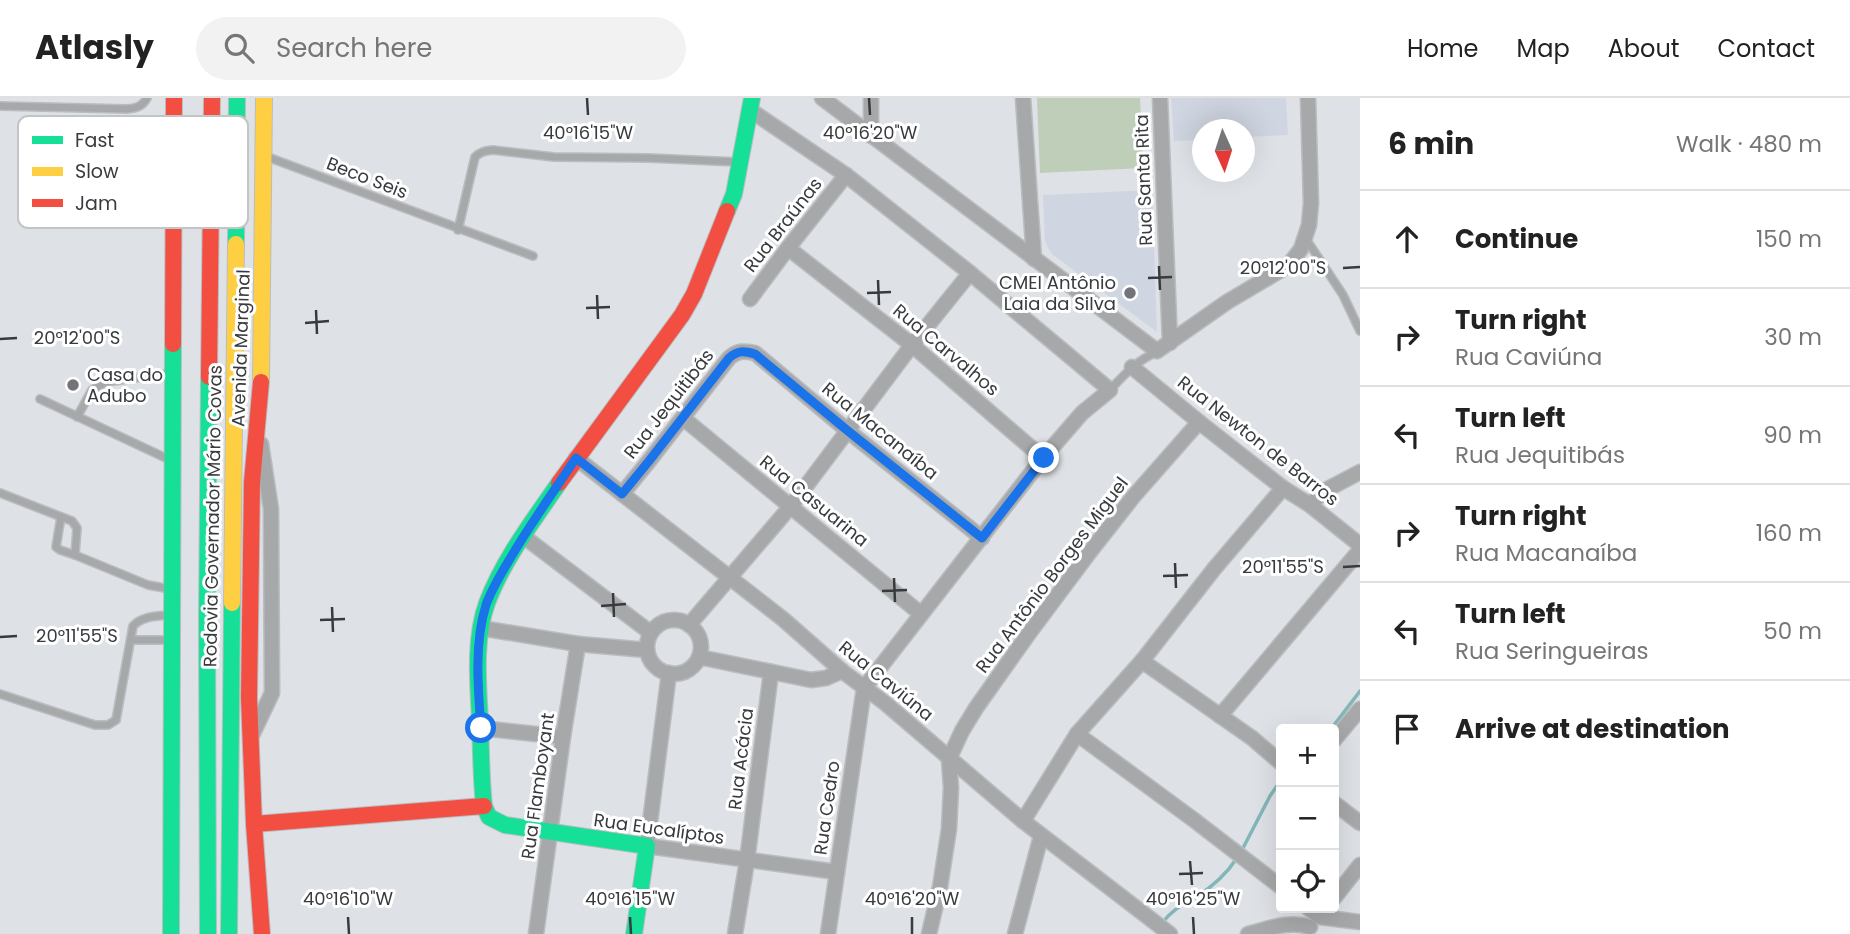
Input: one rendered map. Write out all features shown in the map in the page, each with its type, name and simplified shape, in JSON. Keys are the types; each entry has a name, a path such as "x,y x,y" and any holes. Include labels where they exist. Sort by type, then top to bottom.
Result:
{"street":[{"path":"174,98 174,116"},
{"name":"Rodovia Governador Mário Covas","path":"212,98 212,116"},
{"name":"Rodovia Governador Mário Covas","path":"237,98 237,116"},
{"name":"Avenida Marginal","path":"262,934 249,698 252,482 261,384 264,98"},
{"path":"822,98 1034,259 1164,347 1227,302 1291,262 1301,249 1306,239 1311,203 1308,98"},
{"path":"871,98 871,136"},
{"path":"1023,98 1034,259"},
{"name":"Rua Santa Rita","path":"1160,98 1164,347"},
{"path":"254,824 484,806 478,677 481,628 486,606 494,586 523,536 694,294 734,194 751,104 846,174 1110,390 1082,413 1044,458 864,688"},
{"name":"Rua Braúnas","path":"750,299 846,174"},
{"path":"171,934 173,228"},
{"name":"Rodovia Governador Mário Covas","path":"208,934 207,604 211,228"},
{"name":"Rodovia Governador Mário Covas","path":"229,934 236,228"},
{"name":"Rua Carvalhos","path":"788,248 912,345 1044,458"},
{"path":"690,625 790,506 970,273"},
{"name":"Rua Jequitibás","path":"622,494 729,358 736,352 755,354"},
{"name":"Rua Macanaíba","path":"755,354 982,538"},
{"name":"Rua Newton de Barros","path":"1132,366 1283,488 1310,505 1360,548"},
{"name":"Rua Casuarina","path":"683,418 921,614"},
{"name":"Rua Antônio Borges Miguel","path":"949,759 976,708 1027,636 1133,497 1199,422"},
{"path":"251,738 272,693 271,509 258,423"},
{"name":"Rua Caviúna","path":"576,458 783,619 1041,836 1170,934"},
{"path":"1310,505 1324,491 1360,472"},
{"path":"1023,821 1077,734 1142,661 1214,569 1283,488"},
{"path":"523,536 651,633"},
{"path":"1220,716 1360,548"},
{"path":"673,620 690,625 700,639 701,648 694,665 678,674 661,671 649,658 647,650 651,633 657,626 673,620"},
{"path":"481,628 578,644 647,650"},
{"name":"Rua Flamboyant","path":"536,934 578,644"},
{"path":"699,657 811,680 826,678 842,671"},
{"path":"1142,661 1252,738 1276,759"},
{"name":"Rua Acácia","path":"736,934 771,672"},
{"path":"634,934 669,673"},
{"name":"Rua Cedro","path":"828,934 864,688"},
{"path":"1339,734 1360,709"},
{"path":"481,728 563,737"},
{"path":"1077,734 1276,883"},
{"path":"929,934 949,829 949,759"},
{"name":"Rua Eucalíptos","path":"484,806 489,817 497,822 551,833 837,872"},
{"path":"1339,807 1360,822"},
{"path":"1015,934 1041,836"},
{"path":"229,857 241,934"},
{"path":"1339,892 1360,865"},
{"path":"1248,934 1285,925 1360,922"}],"lane":[{"path":"0,106 127,109 137,108 147,98"},
{"path":"458,229 475,157 485,151 554,157 739,163"},
{"name":"Beco Seis","path":"265,156 533,257"},
{"path":"1306,239 1343,295 1360,331"},
{"path":"1110,390 1132,366 1164,347"},
{"path":"77,417 92,390 106,382 172,373"},
{"path":"40,399 171,460"},
{"path":"0,493 72,521 78,528 75,555"},
{"path":"61,517 56,547 60,550 148,585 171,589"},
{"path":"0,694 95,725 108,725 116,720 135,622 171,615"},
{"path":"131,640 171,640"}],"shaded area":[{"path":"1171,98 1286,98 1288,135 1255,137 1255,119 1192,119 1192,140 1174,141"},
{"name":"CMEI Antônio Laia da Silva","path":"1152,190 1157,332 1052,254 1045,240 1043,195"}],"green space":[{"path":"1037,98 1140,98 1143,168 1040,173"}],"waterway":[{"path":"1335,724 1360,691"},
{"path":"1242,850 1276,787"},
{"path":"1163,922 1174,911 1213,885 1237,858"}],"traffic: fast":[{"path":"237,98 237,116"},
{"path":"727,211 734,194 752,98"},
{"path":"236,228 236,244"},
{"path":"171,934 173,344"},
{"path":"208,934 209,377"},
{"path":"559,483 510,556 483,617 478,676 484,806 489,817 505,825 647,846 634,934"},
{"path":"229,934 232,603"}],"traffic: slow":[{"path":"261,382 264,98"},
{"path":"232,603 236,244"}],"traffic: jam":[{"path":"174,98 174,116"},
{"path":"212,98 212,116"},
{"path":"559,483 682,315 694,294 727,211"},
{"path":"173,228 173,344"},
{"path":"209,377 211,228"},
{"path":"261,382 252,482 249,698 262,934"},
{"path":"254,824 484,806"}],"place":[{"name":"CMEI Antônio Laia da Silva","path":"1130,293"},
{"name":"Casa do Adubo","path":"73,385"}],"route":[{"path":"481,728 478,677 481,628 494,586 523,536 576,458 622,494 736,352 755,354 982,538 1044,458"}]}
